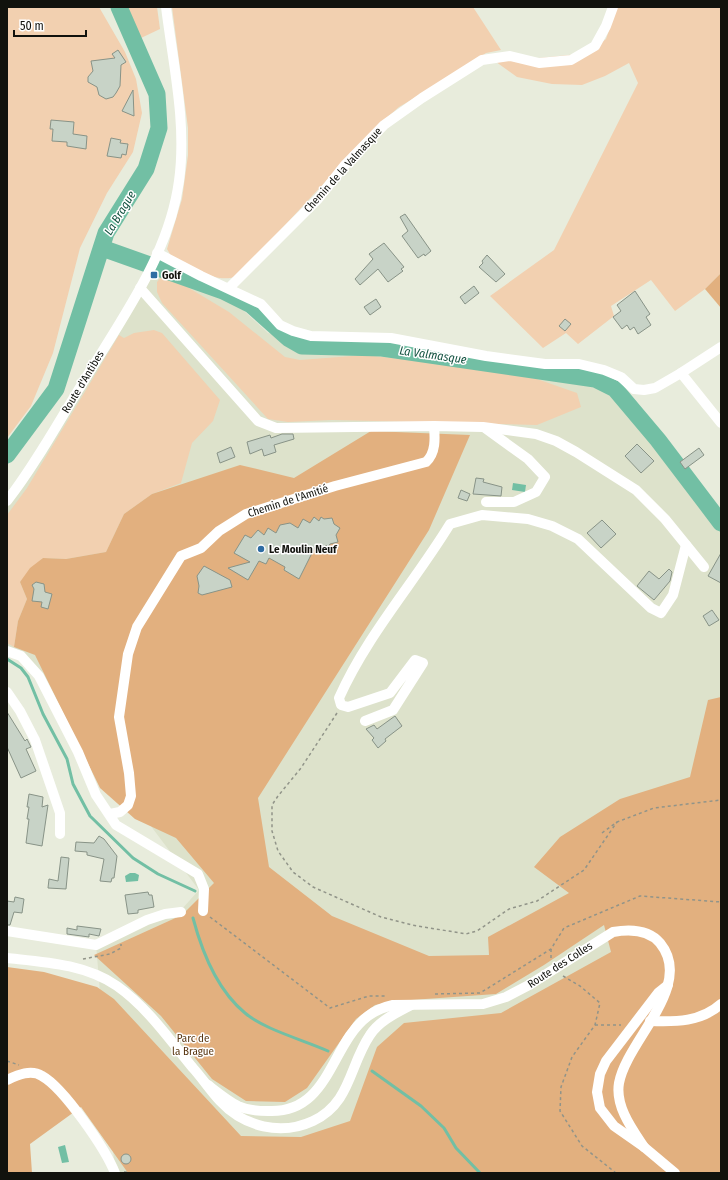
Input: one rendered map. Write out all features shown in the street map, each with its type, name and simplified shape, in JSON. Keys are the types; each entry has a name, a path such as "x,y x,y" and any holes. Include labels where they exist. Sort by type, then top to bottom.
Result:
{"street":[{"name":"Route d'Antibes","path":"7,501 68,407 140,288 156,256 175,203 182,155 182,129 166,7"},
{"name":"Chemin de la Valmasque","path":"229,288 318,199 344,166 384,125 422,98 482,60 510,56 539,63 571,60 595,46 606,26 613,7"},
{"path":"156,256 229,288 260,304 280,325 310,336 391,338 486,356 545,364 579,364 604,370 621,377 634,389 644,390 655,388 721,347"},
{"path":"140,288 258,421 276,428 434,426 484,427 536,434 556,441 576,452 636,490 665,519 704,567"},
{"path":"681,373 721,423"},
{"name":"Chemin de l'Amitié","path":"110,814 120,812 128,805 131,796 130,773 119,717 128,654 137,627 181,556 201,548 219,531 246,514 335,486 426,462 432,457 435,439 434,426"},
{"path":"484,427 528,459 545,477 536,492 514,502 486,502"},
{"path":"365,722 393,710 423,663 415,660 390,693 348,707 341,705 339,698 350,674 376,632 428,561 450,524 482,515 528,519 552,526 578,539 651,608 661,613 673,595 686,545"},
{"path":"7,651 21,656 39,676 78,752 96,795 116,825 130,835 198,874 204,889 203,911"},
{"path":"7,692 20,711 35,740 60,813 60,834"},
{"path":"7,931 96,945 147,920 181,912"},
{"name":"Route des Colles","path":"208,1085 238,1106 258,1111 276,1112 290,1109 315,1093 325,1080 350,1036 368,1016 379,1009 393,1005 483,1004 506,997 552,971 613,932 628,930 644,932 655,937 666,950 670,962 670,974 664,998 625,1063 619,1084 620,1104 629,1124 644,1147"},
{"name":"Route des Colles","path":"7,958 58,964 96,974 118,986 159,1026 220,1101 234,1113 253,1124 283,1130 313,1121 330,1111 341,1098 369,1036 377,1026 411,1005"},
{"name":"Route des Colles","path":"668,985 658,993 606,1061 600,1074 597,1092 600,1108 614,1126 644,1147 675,1173"},
{"path":"650,1021 689,1020 702,1016 721,1004"},
{"path":"7,1080 23,1073 41,1075 62,1093 108,1157 115,1173"}],"path":[{"path":"341,705 334,720 313,748 302,768 272,804 272,831 278,851 293,872 313,887 371,913 412,925 466,934 477,930 509,909 537,901 584,870 618,822"},
{"path":"602,833 618,822 654,808 721,800"},
{"path":"434,994 480,993 551,949 564,928 640,896 721,902"},
{"path":"203,911 330,1008 370,996 390,996"},
{"path":"551,949 552,971 580,986 600,1003 595,1025 572,1057 561,1087 560,1110 582,1146 616,1173"},
{"path":"595,1025 633,1025"}],"shaded area":[{"path":"7,7 99,7 125,52 136,79 142,113 133,152 107,193 80,248 53,353 31,406 7,438"},
{"path":"125,7 157,7 160,29 141,38 132,25"},
{"path":"172,7 473,7 501,50 486,53 447,79 399,107 375,128 238,276 221,278 195,269 171,256 167,249 182,199 188,155 188,128"},
{"path":"617,7 721,7 721,273 705,289 675,311 651,280 611,306 614,316 578,344 566,333 543,348 490,296 554,250 638,83 629,63 605,76 582,85 552,84 517,77 492,59 510,61 588,53 606,39"},
{"path":"155,273 179,279 218,297 243,310 268,333 288,338 302,346 382,348 595,379 615,389 658,440 721,523 721,1173 115,1173 96,944 181,910 199,890 28,663 7,650 7,501"},
{"path":"163,275 169,276 229,312 285,357 300,360 365,355 480,369 537,379 577,393 581,407 537,425 332,420 288,422 268,419 162,303 157,292 157,282"},
{"path":"154,330 162,333 220,400 213,421 192,443 181,483 152,494 124,514 106,552 66,559 43,558 20,582 27,599 18,621 14,647 7,643 7,515 27,488 119,335 124,338 134,333"},
{"path":"513,483 526,485 525,492 512,490"},
{"path":"130,873 139,875 138,881 126,882 125,876"},
{"path":"65,1145 69,1162 62,1163 58,1147"}],"green space":[{"path":"721,273 721,308 705,289"},
{"name":"Parc de la Brague","path":"371,431 470,435 429,530 258,798 269,867 332,916 429,956 489,955 488,937 569,893 534,867 560,837 620,799 690,777 708,700 721,697 721,1173 128,1173 81,1107 30,1144 32,1173 7,1173 7,967 44,972 97,987 114,999 241,1136 301,1137 350,1121 377,1047 404,1023 501,1013 611,952 604,925 544,965 496,994 397,1001 375,1005 356,1019 307,1088 285,1102 246,1101 212,1079 161,1016 94,955 182,915 214,883 176,838 135,819 100,788 35,655 14,647 18,621 27,599 20,582 30,568 43,558 66,559 106,552 124,514 152,494 240,465 294,478"}],"building":[{"path":"118,50 126,62 121,65 120,86 113,97 106,99 99,95 97,87 88,82 88,77 93,71 91,61 115,58 112,54"},
{"path":"133,90 134,116 122,111"},
{"path":"51,120 74,122 73,134 87,136 86,149 67,146 67,142 52,141 53,129 50,129"},
{"path":"111,138 121,140 120,143 128,144 126,155 122,154 121,158 107,156"},
{"path":"405,214 431,251 425,256 424,254 418,258 402,236 408,231 400,217"},
{"path":"384,243 404,267 401,269 403,271 388,282 378,269 360,285 355,279 373,259 369,254"},
{"path":"487,255 505,274 496,282 479,267"},
{"path":"474,286 479,293 465,304 460,297"},
{"path":"635,291 650,314 646,317 651,325 638,334 634,327 630,330 627,325 622,329 613,317 621,311 617,305"},
{"path":"376,299 381,307 370,315 364,307"},
{"path":"565,319 571,324 565,331 559,326"},
{"path":"282,434 293,434 294,439 274,445 276,452 264,456 262,449 250,454 247,442 270,435 271,438"},
{"path":"637,444 654,461 641,473 625,456"},
{"path":"231,447 235,457 220,463 217,453"},
{"path":"699,448 704,455 685,469 680,462"},
{"path":"476,478 484,479 483,482 502,487 501,496 473,494"},
{"path":"461,490 470,494 467,501 458,498"},
{"name":"Le Moulin Neuf","path":"314,517 319,521 321,517 324,519 332,518 334,524 340,528 336,535 338,542 330,544 328,547 326,545 322,551 315,547 299,579 284,570 285,567 269,558 266,564 259,561 248,580 228,568 250,562 234,553 245,535 251,538 258,530 264,535 268,528 276,533 280,525 290,523 298,528 303,519 310,523"},
{"path":"602,520 616,534 601,548 587,533"},
{"path":"721,553 721,583 708,576"},
{"path":"204,566 230,580 232,587 202,595 198,593 199,586 197,576"},
{"path":"669,569 672,572 670,581 654,600 637,586 649,571 659,579"},
{"path":"36,582 44,584 45,592 52,594 48,609 41,607 42,602 32,601 34,589 32,585"},
{"path":"712,610 719,620 709,626 703,616"},
{"path":"7,712 25,741 27,739 31,747 26,749 36,771 21,778 7,747"},
{"path":"395,716 402,726 385,739 386,741 378,748 372,740 374,738 366,729 374,725 377,729"},
{"path":"29,794 43,797 42,807 48,805 42,846 26,843 29,819 27,819 29,807 27,807"},
{"path":"99,836 104,839 117,856 114,878 112,878 111,882 100,881 104,859 87,855 87,852 75,851 76,842 94,843"},
{"path":"61,857 69,858 66,889 48,888 49,879 58,881"},
{"path":"148,892 149,895 152,895 154,907 138,910 138,913 128,914 125,895"},
{"path":"15,897 24,899 22,913 14,912 10,925 7,925 7,901 14,902"},
{"path":"77,926 101,929 99,936 89,934 89,937 67,934 67,928 77,930"},
{"path":"124,1154 128,1154 131,1159 128,1164 124,1164 121,1161 121,1157"}],"waterway":[{"name":"La Brague","path":"7,455 56,389 106,233 146,169 159,128 157,94 119,7"},
{"name":"La Valmasque","path":"102,248 223,291 251,305 288,338 302,346 382,348 595,379 615,389 658,440 721,523"},
{"path":"7,659 21,668 28,677 43,714 67,759 73,784 90,816 133,858 158,874 195,891"},
{"path":"193,918 201,944 212,970 226,993 235,1004 263,1025 328,1051"},
{"path":"372,1071 421,1106 444,1128 456,1148 480,1173"}],"place":[{"name":"Golf","path":"154,275"},
{"name":"Le Moulin Neuf","path":"261,549"}]}
